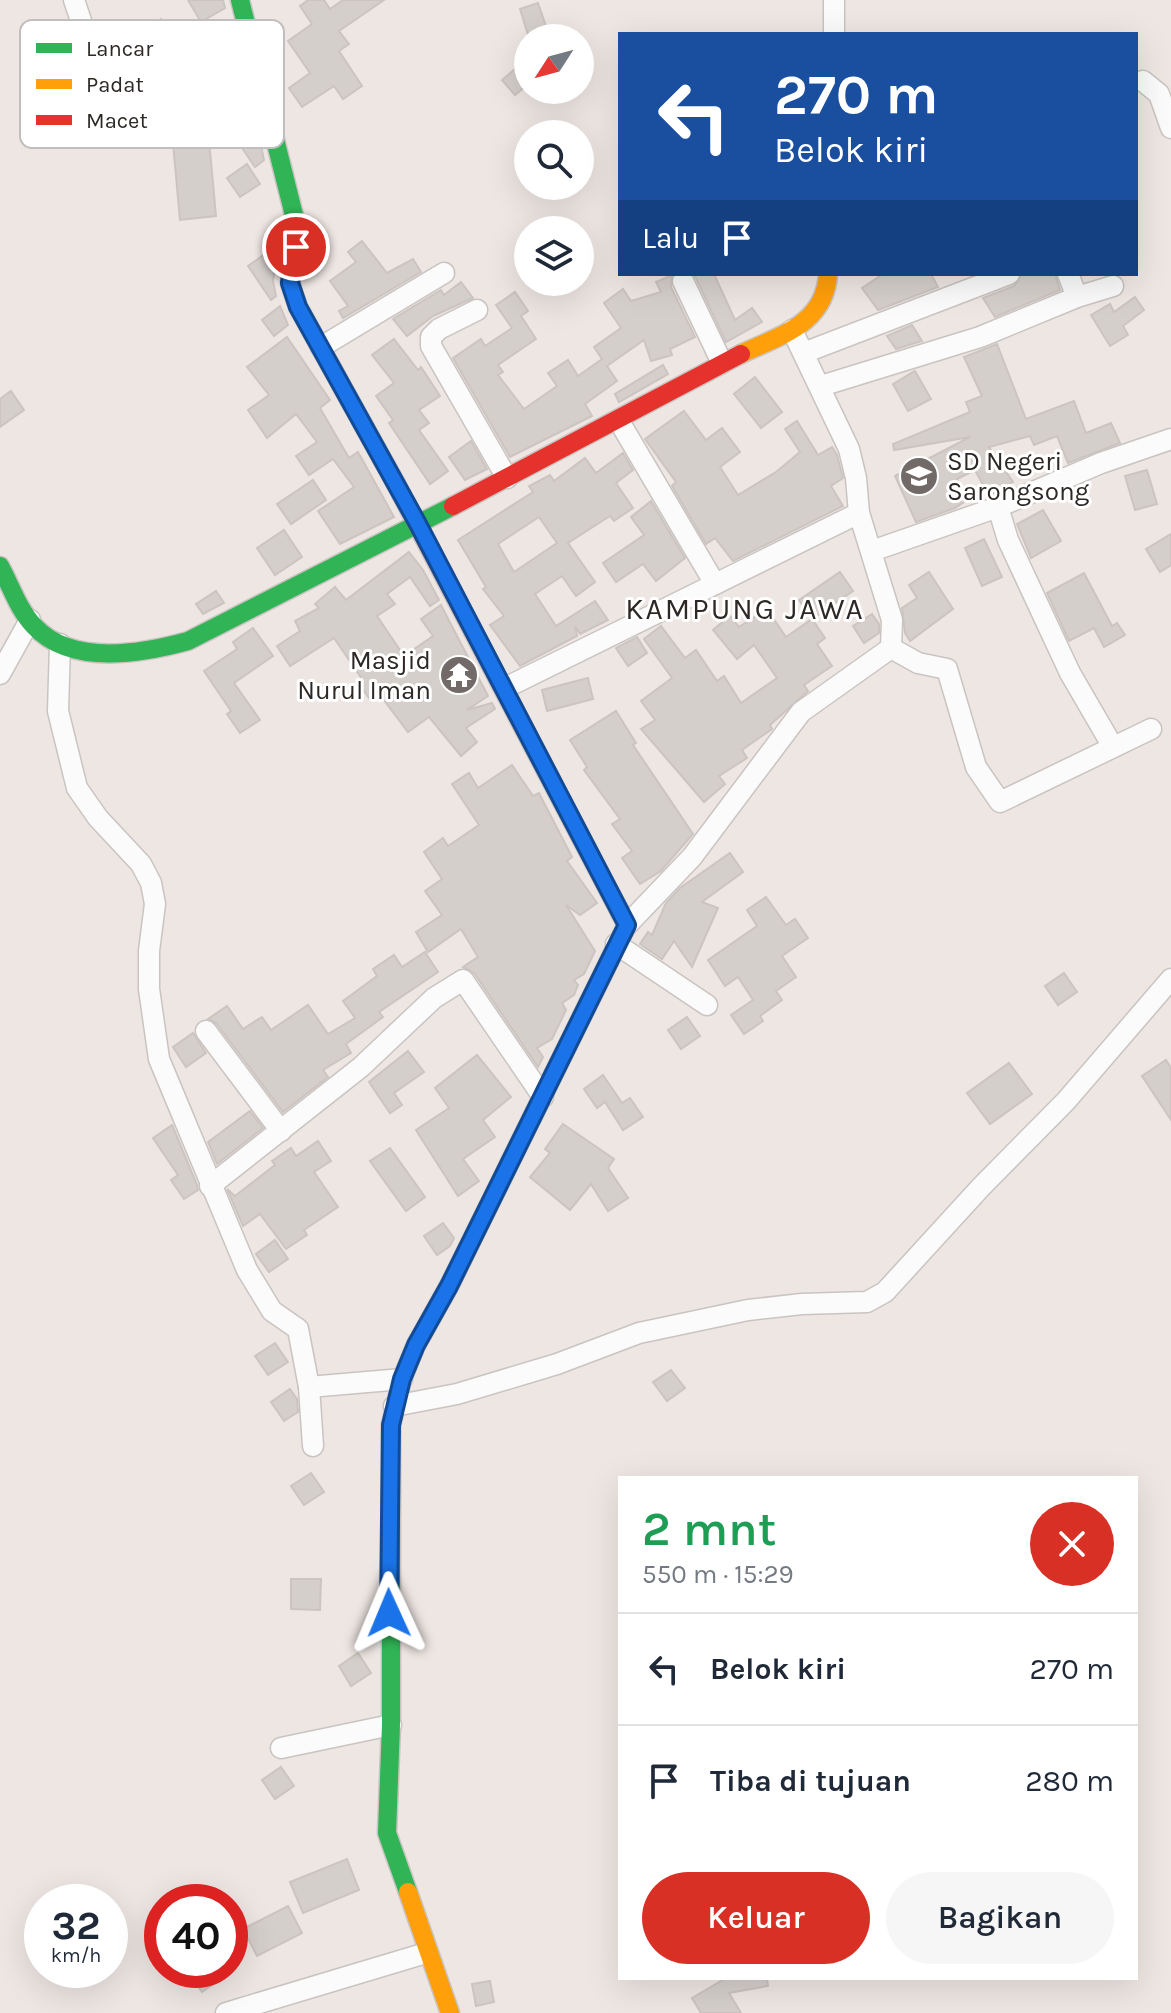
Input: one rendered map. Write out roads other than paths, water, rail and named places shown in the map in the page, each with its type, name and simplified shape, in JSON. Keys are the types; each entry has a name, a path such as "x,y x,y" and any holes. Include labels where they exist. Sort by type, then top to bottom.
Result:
{"street":[{"path":"74,0 81,20"},
{"path":"240,0 245,20"},
{"path":"834,0 834,32"},
{"path":"1143,81 1159,94 1170,117"},
{"path":"279,148 298,231 290,283 298,307 418,524 627,925"},
{"path":"321,347 444,273"},
{"path":"45,633 114,653 174,646 188,641 619,421 722,363 792,330 819,309 827,290 828,276"},
{"path":"806,352 1004,276"},
{"path":"1069,276 1077,297"},
{"path":"683,281 722,363"},
{"path":"821,386 980,337 1077,297 1113,286"},
{"path":"477,310 439,329 431,337 431,346 507,478"},
{"path":"792,330 806,352 849,449 856,478 859,513 892,620 891,648"},
{"path":"619,421 715,584"},
{"path":"872,551 998,507 1101,463 1170,445"},
{"path":"998,507 1008,540 1070,673 1113,747"},
{"path":"505,688 859,513"},
{"path":"0,566 45,633 58,711 77,788 98,818 141,864 151,883 155,904 149,951 152,1026 159,1059 247,1270 272,1311 298,1329 309,1387 313,1446"},
{"path":"0,674 45,633"},
{"path":"891,648 918,663 947,669 976,767 1000,802 1151,729"},
{"path":"450,2013 426,1953 387,1833 391,1725 388,1558 391,1425 402,1379 416,1345 449,1286 627,925 692,857 801,712 891,648"},
{"path":"616,944 707,1005"},
{"path":"394,1406 457,1394 655,1330 761,1309 867,1302 885,1292 981,1187 1066,1101 1171,979"},
{"path":"210,1186 361,1067 434,998 463,980 543,1097"},
{"path":"206,1031 281,1131"},
{"path":"309,1387 402,1379"},
{"path":"281,1748 391,1725"},
{"path":"226,2013 426,1953"}],"place":[{"name":"SD Negeri Sarongsong","path":"919,476"},
{"name":"Masjid Nurul Iman","path":"459,675"}],"district":[{"name":"KAMPUNG JAWA","path":"745,609"}]}
